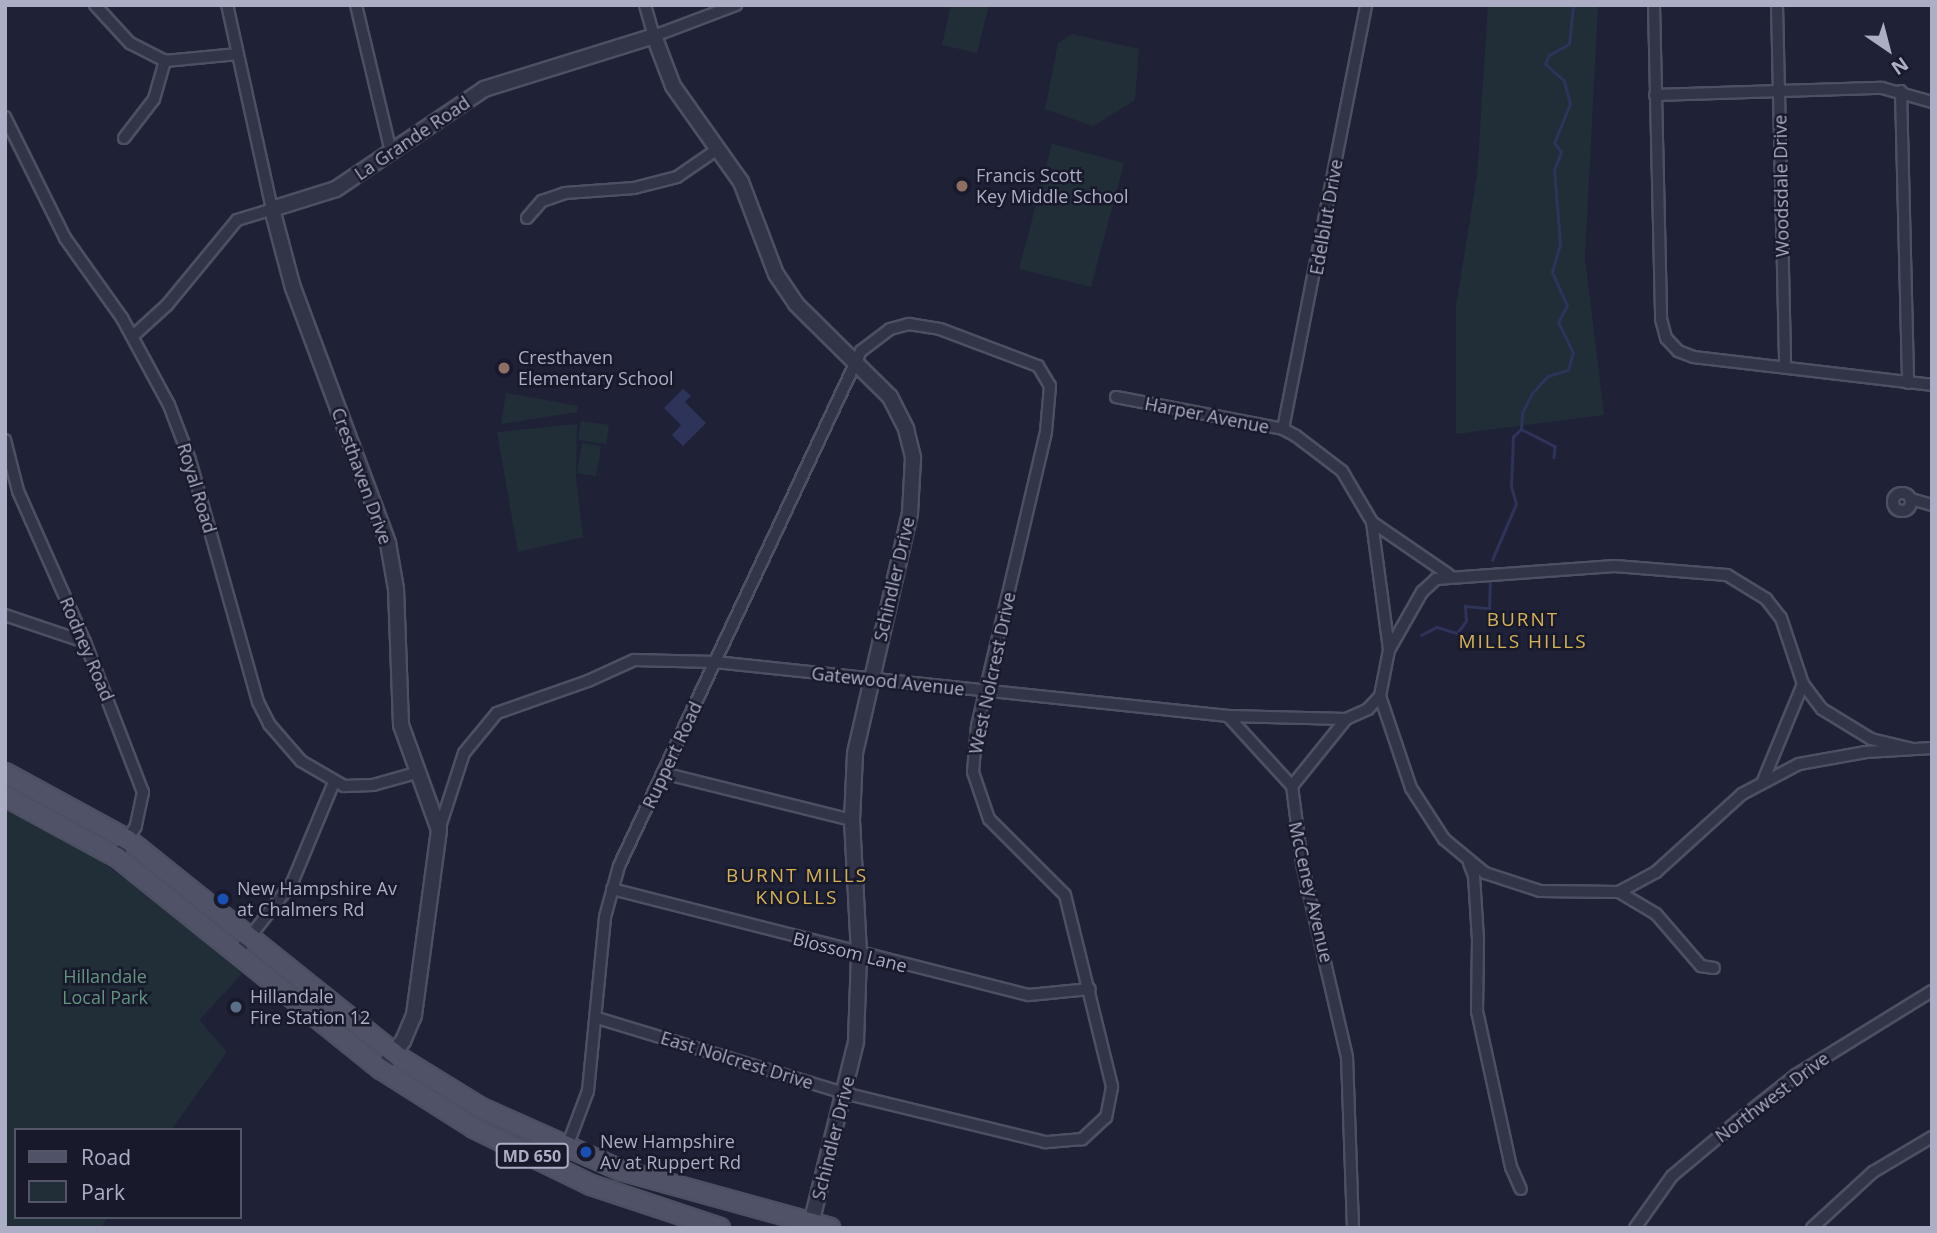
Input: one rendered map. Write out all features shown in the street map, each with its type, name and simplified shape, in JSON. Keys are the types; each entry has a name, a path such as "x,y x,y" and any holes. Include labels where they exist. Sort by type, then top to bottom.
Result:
{"main road":[{"name":"MD 650","path":"5,773 128,840 394,1053 481,1108 566,1149 676,1188 830,1228"},
{"name":"MD 650","path":"5,796 117,857 381,1069 474,1128 633,1201 718,1227"}],"street":[{"path":"95,5 130,43 165,61 238,54"},
{"name":"Cresthaven Drive","path":"227,5 272,209 293,288 388,543 396,589 401,725 416,773 439,830 414,1015 394,1053 381,1069"},
{"path":"356,5 391,152"},
{"name":"Schindler Drive","path":"645,5 673,86 741,182 776,274 796,303 896,407 913,458 910,513 855,754 852,820 859,955 856,1042 811,1225"},
{"name":"La Grande Road","path":"133,337 167,305 228,228 244,216 336,189 484,89 654,36 736,5"},
{"name":"Edelblut Drive","path":"1283,429 1366,5"},
{"path":"1654,5 1661,313 1666,338 1678,351 1932,386"},
{"name":"Woodsdale Drive","path":"1777,5 1785,367"},
{"path":"124,138 154,99 165,61"},
{"path":"1655,95 1779,89 1901,91 1932,102"},
{"path":"1901,91 1908,383"},
{"name":"Royal Road","path":"5,117 65,238 133,337 169,405 190,460 258,702 289,750 334,782"},
{"path":"527,218 542,201 565,193 634,188 677,177 719,148"},
{"name":"West Nolcrest Drive","path":"856,363 873,339 909,324 940,329 1026,360 1038,366 1050,386 1046,432 972,758 979,797 1003,839 1051,877 1065,895 1112,1087 1106,1117 1082,1139"},
{"name":"Ruppert Road","path":"559,1168 588,1091 612,889 663,773 856,363"},
{"name":"Harper Avenue","path":"1116,397 1283,429 1342,471 1373,522 1449,575"},
{"name":"Rodney Road","path":"5,440 18,491 85,642 143,792 141,810 117,857"},
{"path":"1911,499 1932,505"},
{"path":"1373,522 1389,650 1380,696 1411,788 1444,839 1469,863 1485,873 1541,891 1619,892 1656,872 1763,781 1811,760 1932,748"},
{"path":"1389,650 1422,592 1436,579 1449,575 1615,566 1727,575 1766,599 1781,618 1810,698 1842,725 1871,739 1912,749"},
{"path":"5,615 85,642"},
{"name":"Gatewood Avenue","path":"439,830 464,753 497,713 588,681 634,660 715,662 1228,716 1346,719"},
{"path":"1763,781 1803,684"},
{"path":"1228,716 1292,786 1346,719 1368,709 1380,696"},
{"path":"238,952 292,883 334,782 373,785 416,773"},
{"path":"663,773 852,820"},
{"name":"McCeney Avenue","path":"1292,786 1303,863 1347,1056 1353,1228"},
{"path":"1469,863 1476,915 1477,1010 1511,1167 1521,1189"},
{"name":"Blossom Lane","path":"612,889 859,955 1029,995 1090,989"},
{"path":"1619,892 1656,914 1701,966 1714,968"},
{"name":"Northwest Drive","path":"1635,1228 1672,1176 1729,1128 1796,1075 1932,991"},
{"name":"East Nolcrest Drive","path":"597,1018 844,1093 1045,1142 1082,1139"},
{"path":"1812,1228 1873,1172 1932,1137"}],"green space":[{"path":"951,5 989,5 977,53 942,45"},
{"path":"1488,5 1598,5 1585,258 1604,415 1456,434 1456,307 1477,175"},
{"path":"1072,34 1139,49 1135,100 1093,126 1045,109 1058,43"},
{"path":"1052,144 1124,163 1091,287 1019,269"},
{"path":"506,393 578,406 577,412 501,424"},
{"path":"581,421 609,425 606,444 578,440"},
{"path":"577,424 576,478 583,537 518,552 497,432"},
{"path":"582,443 601,446 596,476 577,473"},
{"name":"Hillandale Local Park","path":"5,808 76,844 159,902 242,974 199,1020 227,1052 172,1128 14,1128 14,1219 107,1219 101,1228 5,1228"}],"water":[{"path":"683,389 691,396 685,402 706,423 683,446 672,435 681,425 664,408"}],"waterway":[{"path":"1492,560 1516,504 1511,487 1513,437 1521,429 1522,413 1532,393 1548,376 1568,370 1573,353 1558,322 1567,306 1552,272 1560,244 1554,170 1561,152 1554,143 1570,104 1564,81 1545,64 1549,55 1569,44 1573,5"},
{"path":"1521,429 1555,446 1554,457"},
{"path":"1421,635 1437,627 1457,633 1466,621 1465,606 1489,608 1490,583"}],"place":[{"name":"Francis Scott Key Middle School","path":"962,186"},
{"name":"Cresthaven Elementary School","path":"504,368"},
{"name":"New Hampshire Av at Chalmers Rd","path":"223,899"},
{"name":"Hillandale Fire Station 12","path":"236,1007"},
{"name":"New Hampshire Av at Ruppert Rd","path":"586,1152"}],"district":[{"name":"BURNT MILLS HILLS","path":"1523,631"},
{"name":"BURNT MILLS KNOLLS","path":"797,887"}]}
